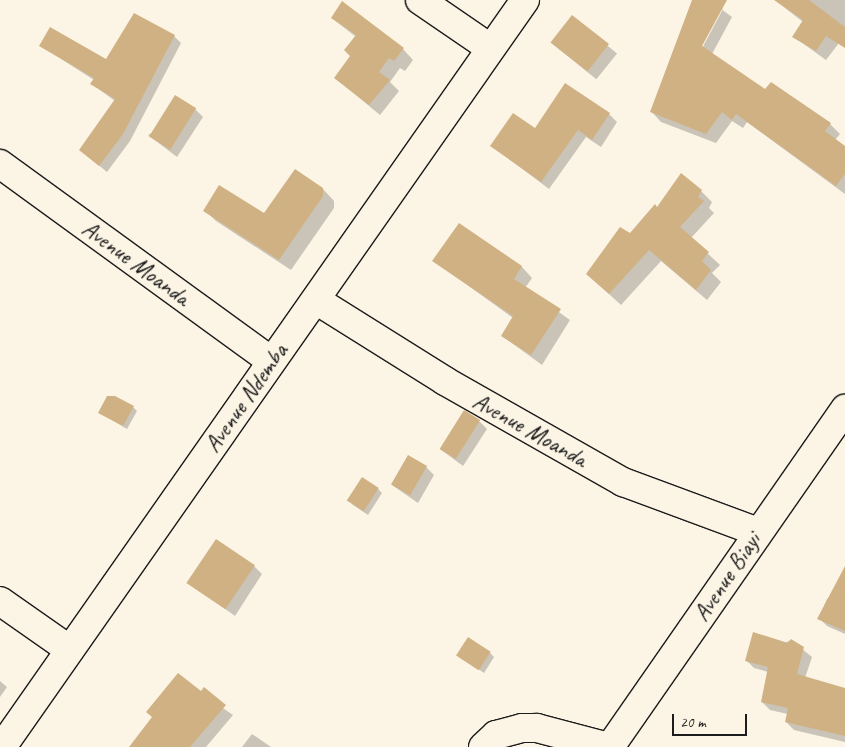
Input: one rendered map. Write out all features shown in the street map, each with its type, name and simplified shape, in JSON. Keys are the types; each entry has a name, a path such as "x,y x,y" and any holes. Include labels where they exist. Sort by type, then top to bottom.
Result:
{"street":[{"path":"420,0 490,48"},
{"name":"Avenue Ndemba","path":"2,747 525,0"},
{"name":"Avenue Moanda","path":"0,164 271,361"},
{"name":"Avenue Moanda","path":"316,300 445,381 623,482 758,532"},
{"name":"Avenue Biayi","path":"483,747 496,735 522,728 537,728 610,747 845,409"},
{"path":"0,601 70,650"}],"building":[{"path":"692,0 727,0 702,46 765,89 771,82 831,123 825,131 845,146 845,174 836,186 736,114 732,120 722,112 706,134 650,112"},
{"path":"774,0 809,0 845,27 845,48 826,36 816,51 792,37 803,20"},
{"path":"342,1 404,48 394,61 389,58 379,72 390,80 369,105 334,78 350,56 344,50 356,35 331,18"},
{"path":"134,13 175,35 123,134 99,166 79,150 115,99 90,84 94,78 39,46 50,27 106,59"},
{"path":"572,15 609,44 587,72 550,43"},
{"path":"565,83 610,113 592,140 578,130 541,182 490,146 513,113 535,128"},
{"path":"175,95 196,108 170,150 149,137"},
{"path":"295,169 323,188 323,196 279,260 203,211 219,185 264,213"},
{"path":"681,173 702,190 698,197 704,201 680,227 709,252 702,261 711,270 696,290 649,250 609,294 586,274 620,227 630,233 655,204 657,207"},
{"path":"459,223 522,266 514,279 561,309 531,355 501,336 513,316 432,261"},
{"path":"107,396 115,396 134,406 123,426 98,413"},
{"path":"464,410 480,420 456,459 440,449"},
{"path":"408,455 427,466 410,495 391,484"},
{"path":"362,477 379,488 364,511 347,500"},
{"path":"216,539 255,565 225,609 186,583"},
{"path":"845,566 845,631 817,619"},
{"path":"753,632 788,643 791,639 804,647 797,674 845,688 845,736 785,722 788,708 761,702 768,667 745,661"},
{"path":"468,637 491,652 479,670 456,655"},
{"path":"178,673 201,691 204,687 226,705 190,747 129,747 152,717 146,712"}]}
